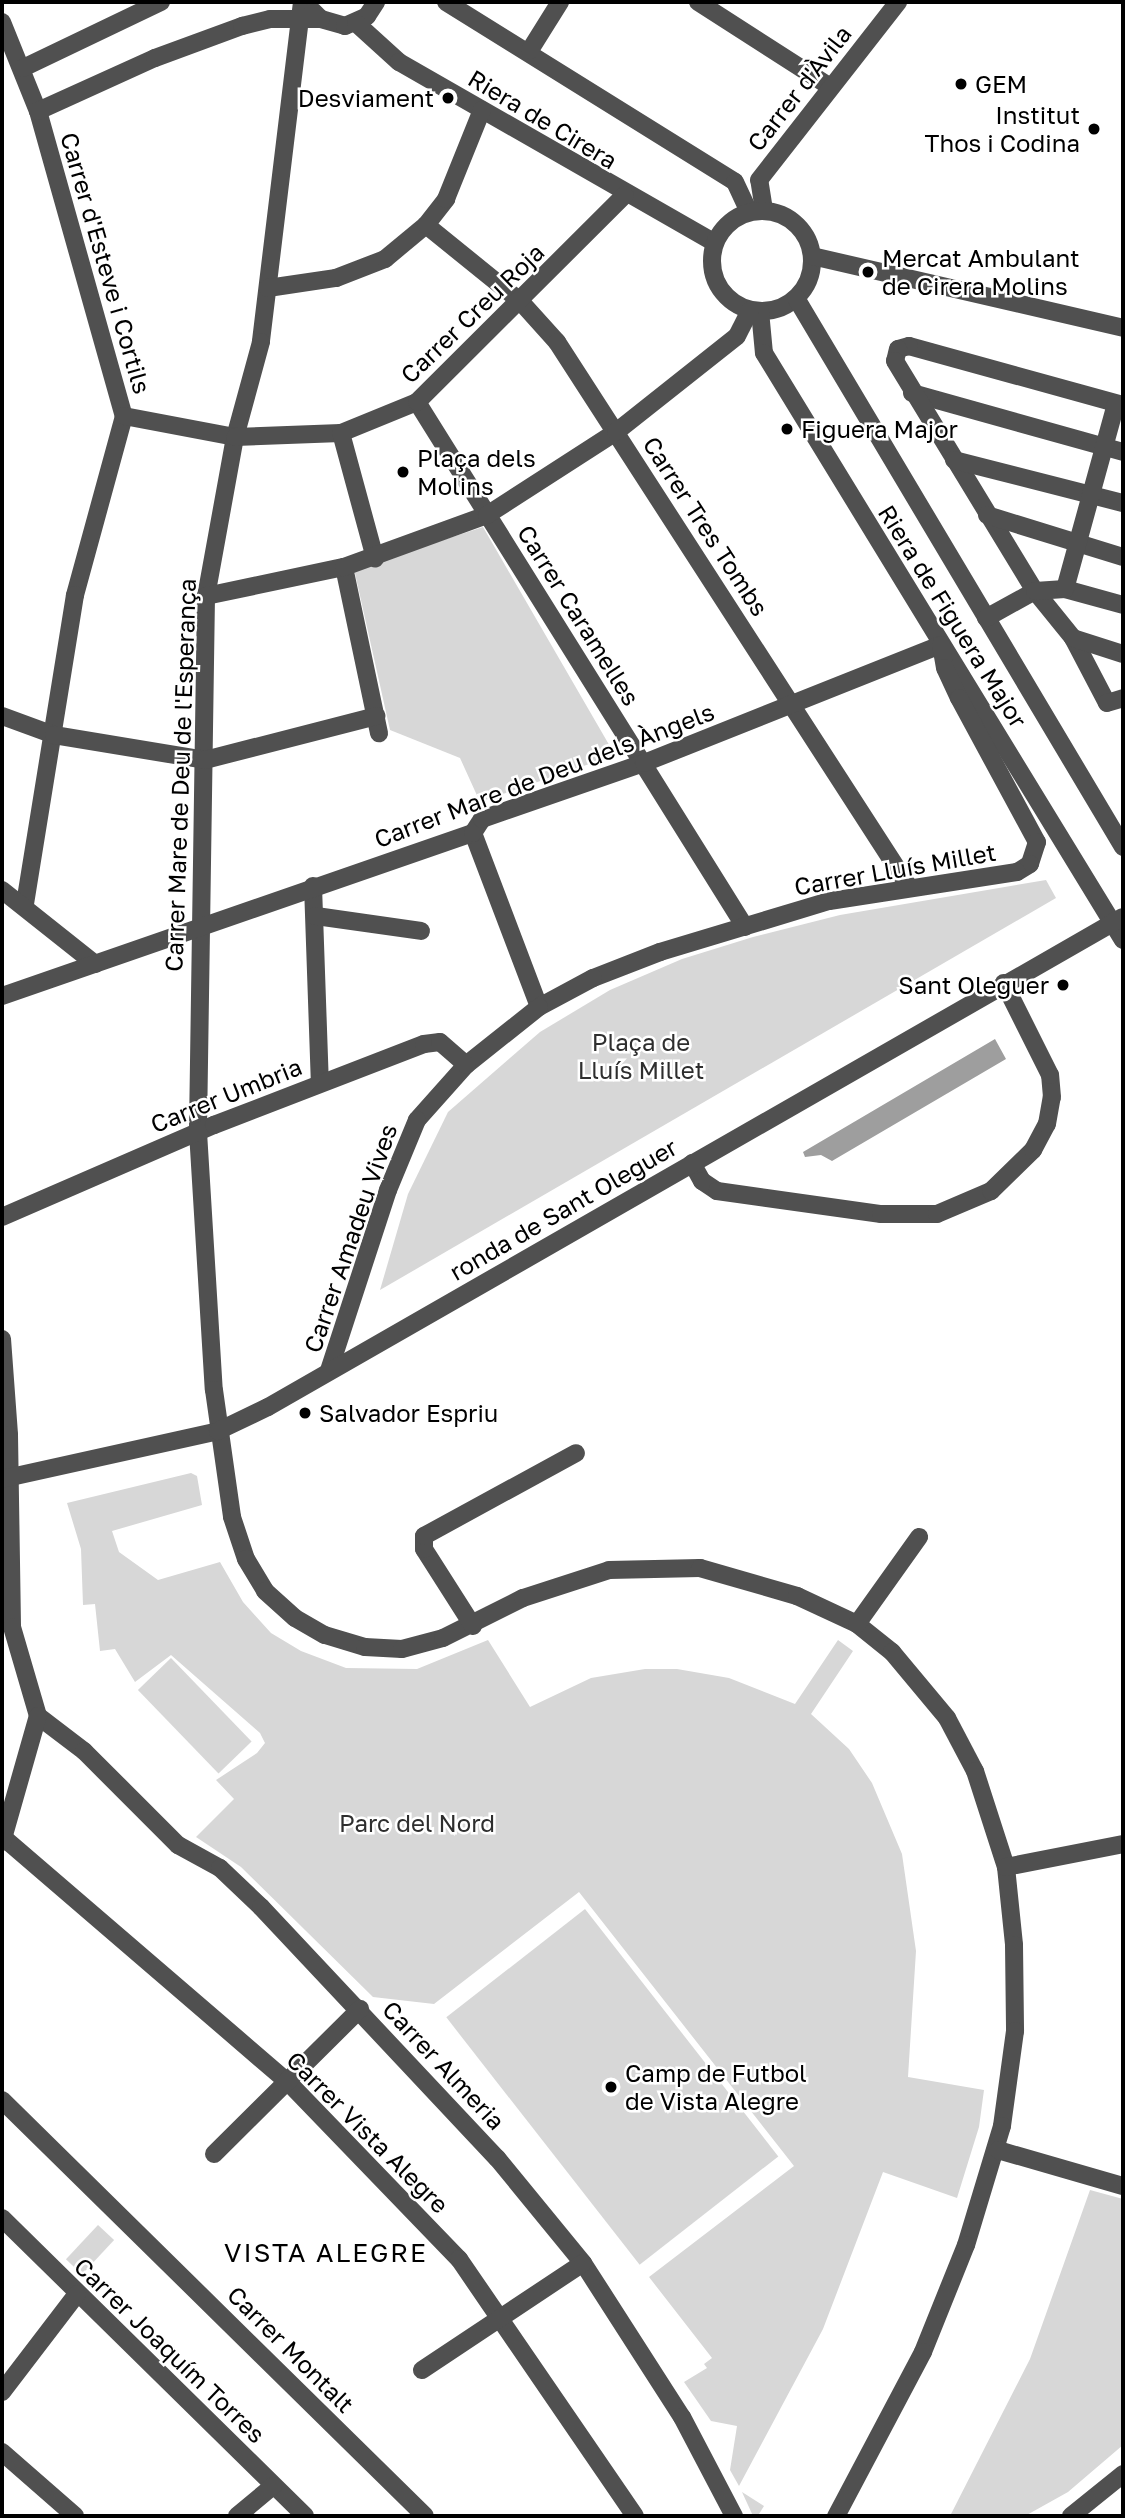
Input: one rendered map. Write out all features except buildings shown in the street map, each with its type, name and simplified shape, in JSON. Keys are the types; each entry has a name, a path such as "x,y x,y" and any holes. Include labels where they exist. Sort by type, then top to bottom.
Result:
{"street":[{"path":"23,68 161,2"},
{"name":"Carrer Mare de Deu de l'Esperança","path":"302,2 297,20 261,342 235,437 206,596 198,1132 218,1431 232,1517 246,1559 265,1591 295,1618 325,1635 365,1647 402,1649 473,1626 567,1581 650,1566 701,1568 797,1596 857,1624 892,1652 947,1718 975,1772 1006,1867 1014,1945 1015,2031 998,2150 923,2351 836,2516"},
{"path":"307,2 321,19 332,25 356,23 376,2"},
{"path":"446,2 530,50 735,182 756,211"},
{"path":"530,50 560,2"},
{"path":"698,2 829,86"},
{"name":"Carrer d'Àvila","path":"756,211 759,180 829,86 898,2"},
{"path":"38,111 155,58 242,26 321,19"},
{"name":"Carrer d'Esteve i Cortils","path":"2,22 8,46 23,68 38,111 124,416 75,595 25,905"},
{"name":"Riera de Cirera","path":"356,23 399,62 625,195 715,243"},
{"path":"268,288 336,278 385,259 426,225 446,199 482,110"},
{"name":"Carrer Creu Roja","path":"124,416 235,437 341,433 416,402 521,302 625,195"},
{"path":"756,211 778,213 802,230 812,256 809,279 796,298 782,307 755,310 722,291 713,268 715,243 729,223 756,211"},
{"name":"Carrer Tres Tombs","path":"426,225 521,302 558,342 909,887"},
{"path":"812,256 1123,328"},
{"name":"Riera de Figuera Major","path":"796,298 803,317 1123,847"},
{"path":"206,596 344,567 375,558 487,515 616,432 737,336 755,310"},
{"name":"Riera de Figuera Major","path":"755,310 764,353 941,645 1118,920 1123,940"},
{"path":"1065,589 1103,446 1120,405 909,346 898,349 895,361 912,393 1035,591 1073,638 1107,703 1123,698"},
{"path":"912,393 1123,452"},
{"name":"Carrer Caramelles","path":"416,402 745,927"},
{"path":"341,433 375,558"},
{"path":"954,460 1123,503"},
{"path":"988,515 1123,557"},
{"path":"2,716 54,735 205,760 377,724 344,567"},
{"path":"986,618 1035,591 1065,589 1123,605"},
{"path":"1073,638 1123,654"},
{"name":"Carrer Mare de Deu dels Àngels","path":"2,996 313,886 473,833 481,819 644,763 941,645"},
{"name":"Carrer Lluís Millet","path":"539,1007 615,969 829,901 1017,872 1036,856 1037,842 959,698 945,668 941,645"},
{"path":"473,833 539,1007"},
{"path":"313,886 320,1083"},
{"path":"2,890 25,905 95,964"},
{"path":"316,916 421,931"},
{"name":"ronda de Sant Oleguer","path":"6,1478 218,1431 329,1371 1118,920"},
{"path":"692,1163 702,1181 717,1191 892,1215 937,1214 991,1191 1033,1150 1047,1124 1052,1097 1050,1075 1004,983"},
{"name":"Carrer Amadeu Vives","path":"329,1371 388,1191 417,1120 466,1065 539,1007"},
{"name":"Carrer Umbria","path":"2,1217 198,1132 320,1083 440,1042 466,1065"},
{"path":"2,1339 6,1527 12,1627 38,1716 3,1840"},
{"path":"473,1626 424,1549 424,1536 576,1453"},
{"path":"857,1624 919,1537"},
{"name":"Carrer Almeria","path":"38,1716 85,1751 178,1845 220,1868 360,2009 505,2167 583,2263 682,2417 734,2516"},
{"name":"Carrer Vista Alegre","path":"3,1840 287,2081 459,2259 635,2516"},
{"path":"1006,1867 1123,1844"},
{"path":"215,2154 360,2009"},
{"name":"Carrer Montalt","path":"2,2100 425,2516"},
{"path":"998,2150 1123,2186"},
{"name":"Carrer Joaquím Torres","path":"2,2218 76,2294 305,2516"},
{"path":"422,2370 583,2263"},
{"path":"2,2392 76,2294"},
{"path":"2,2452 75,2516"},
{"path":"1073,2516 1123,2474"},
{"path":"237,2516 273,2486"},
{"path":"1073,2516 1123,2487"}],"green space":[{"path":"483,527 615,755 480,802 460,758 390,730 354,569"},
{"name":"Plaça de Lluís Millet","path":"1046,880 1056,898 380,1290 408,1194 448,1112 540,1032 610,990 682,959 753,937 840,915"},
{"name":"Parc del Nord","path":"191,1473 197,1476 202,1505 112,1531 119,1552 158,1580 220,1562 243,1602 271,1633 301,1651 346,1668 417,1669 488,1640 530,1707 591,1678 645,1669 677,1669 729,1678 795,1704 838,1640 853,1651 811,1714 849,1749 872,1783 902,1854 916,1951 908,2077 984,2090 979,2127 957,2198 883,2172 823,2329 739,2486 730,2470 737,2426 711,2421 684,2382 707,2368 704,2364 712,2358 649,2277 794,2166 579,1892 434,2004 373,1997 241,1867 196,1837 234,1799 216,1780 257,1753 265,1743 260,1733 171,1655 135,1682 115,1649 100,1651 95,1604 83,1605 81,1549 67,1503"},
{"path":"171,1658 252,1741 218,1773 138,1690"},
{"name":"Camp de Futbol de Vista Alegre","path":"585,1909 778,2156 640,2265 446,2017"},
{"path":"1090,2190 1123,2199 1123,2445 1068,2492 1025,2516 950,2516 1030,2359"},
{"path":"98,2225 114,2240 82,2274 66,2259"},
{"path":"742,2492 764,2506 759,2514 763,2516 753,2516"}],"shaded area":[{"path":"995,1039 1006,1059 832,1161 821,1155 805,1157 803,1152"}],"place":[{"name":"GEM","path":"961,84"},
{"name":"Desviament","path":"448,98"},
{"name":"Institut Thos i Codina","path":"1094,129"},
{"name":"Mercat Ambulant de Cirera Molins","path":"868,272"},
{"name":"Figuera Major","path":"787,429"},
{"name":"Plaça dels Molins","path":"403,472"},
{"name":"Sant Oleguer","path":"1063,985"},
{"name":"Salvador Espriu","path":"305,1413"},
{"name":"Camp de Futbol de Vista Alegre","path":"611,2087"}],"district":[{"name":"VISTA ALEGRE","path":"326,2253"}]}
